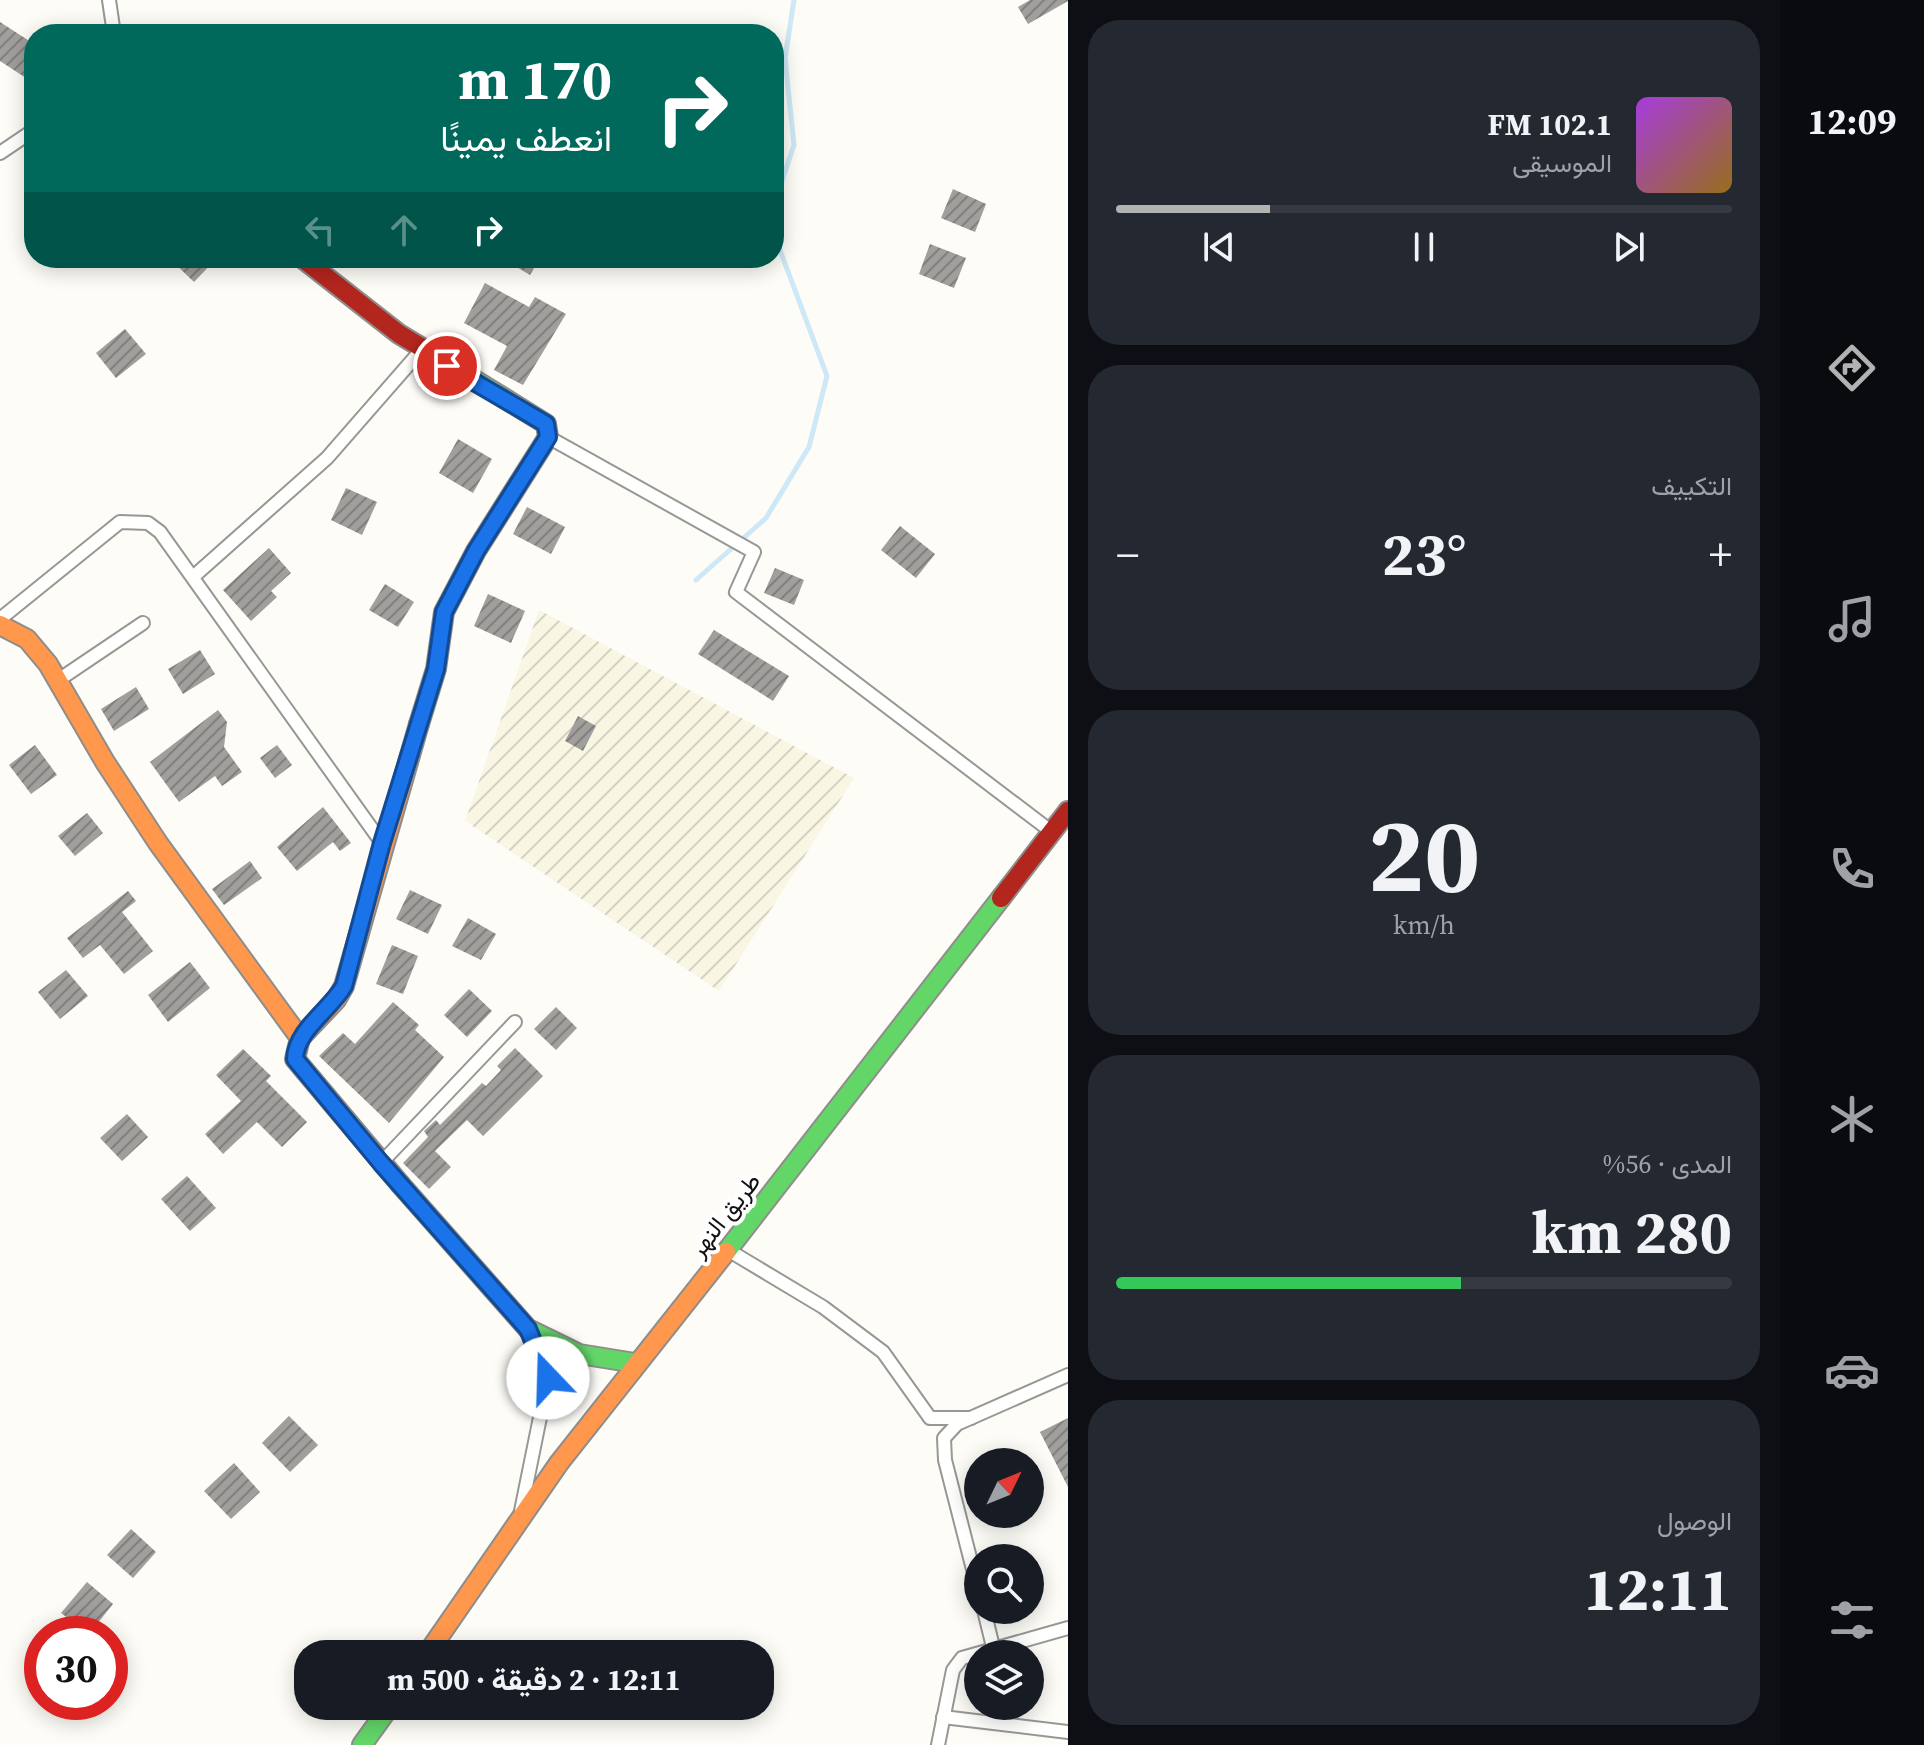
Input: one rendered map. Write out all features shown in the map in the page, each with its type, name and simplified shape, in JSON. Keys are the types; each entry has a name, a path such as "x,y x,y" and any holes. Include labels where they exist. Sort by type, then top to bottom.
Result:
{"street":[{"path":"109,0 113,24"},
{"path":"0,153 24,137"},
{"path":"315,268 399,334 471,381 546,424 548,437 476,551 444,612 436,669 382,843 344,986 336,1000 300,1038 295,1059 381,1163 528,1329 555,1346 580,1356 604,1362 635,1363"},
{"path":"193,577 327,458 417,355"},
{"path":"548,437 754,552 736,592 1052,832"},
{"path":"300,1038 150,835 46,661 14,628 0,622 120,522 148,523 160,532 193,577 382,843"},
{"path":"57,681 143,623"},
{"name":"طريق النهر","path":"437,1640 635,1363 728,1250 1068,811"},
{"path":"381,1163 515,1022"},
{"path":"728,1250 823,1307 883,1352 930,1418 971,1418"},
{"path":"518,1525 547,1394 544,1366 528,1329"},
{"path":"967,1544 943,1447 949,1431 1068,1375"},
{"path":"1021,1640 1068,1628"},
{"path":"938,1745 953,1670 964,1657"},
{"path":"943,1717 1068,1732"},
{"path":"362,1745 380,1720"}],"shaded area":[{"path":"539,610 854,778 719,991 465,821"}],"building":[{"path":"1030,0 1068,1 1028,24 1018,7"},
{"path":"0,22 24,38 24,77 0,61"},
{"path":"953,189 986,204 975,232 941,218"},
{"path":"930,244 966,258 954,288 919,274"},
{"path":"179,268 207,268 194,282"},
{"path":"518,268 534,268 530,275"},
{"path":"485,283 529,307 535,297 566,314 523,385 494,370 507,346 464,323"},
{"path":"125,329 146,354 116,378 96,353"},
{"path":"458,439 492,459 473,493 439,473"},
{"path":"346,488 377,502 362,535 331,520"},
{"path":"527,507 565,527 551,554 513,534"},
{"path":"900,526 935,554 916,578 881,550"},
{"path":"269,548 291,573 271,591 277,597 251,621 223,590"},
{"path":"775,568 804,580 794,605 764,593"},
{"path":"385,584 414,602 398,627 369,610"},
{"path":"488,594 525,611 511,643 474,626"},
{"path":"714,630 789,676 773,701 698,654"},
{"path":"200,650 215,674 183,694 168,669"},
{"path":"136,687 149,709 114,731 101,709"},
{"path":"218,710 227,722 224,747 242,772 222,786 215,776 179,802 150,762"},
{"path":"578,716 596,726 583,751 565,741"},
{"path":"35,745 57,775 31,794 9,765"},
{"path":"277,745 292,765 275,778 260,758"},
{"path":"323,807 351,843 340,851 333,842 297,871 277,847"},
{"path":"87,813 103,833 75,856 58,836"},
{"path":"250,861 262,878 224,905 212,889"},
{"path":"410,890 442,905 428,934 396,919"},
{"path":"128,891 136,901 122,912 153,951 124,974 100,945 83,958 67,938"},
{"path":"468,918 496,934 481,960 452,946"},
{"path":"392,945 418,956 403,994 376,984"},
{"path":"190,962 210,988 168,1022 148,995"},
{"path":"66,970 88,996 60,1019 38,992"},
{"path":"469,989 492,1011 467,1037 444,1015"},
{"path":"393,1002 419,1025 415,1030 444,1057 389,1123 319,1056 343,1033 355,1044"},
{"path":"556,1007 577,1028 556,1050 534,1029"},
{"path":"515,1048 543,1076 483,1136 467,1120 435,1151 451,1167 429,1189 403,1163 428,1137 424,1131 436,1120 440,1125 482,1083 486,1086 501,1070 497,1066"},
{"path":"243,1049 271,1076 266,1081 307,1122 282,1147 257,1122 223,1154 205,1134 241,1101 216,1075"},
{"path":"127,1114 148,1137 122,1161 100,1138"},
{"path":"187,1176 216,1208 190,1231 161,1199"},
{"path":"289,1416 318,1445 290,1472 262,1443"},
{"path":"1068,1418 1068,1487 1040,1432"},
{"path":"234,1463 260,1492 231,1519 204,1491"},
{"path":"131,1529 156,1552 133,1578 107,1555"},
{"path":"87,1582 113,1604 103,1616 65,1616 61,1613"}],"waterway":[{"path":"784,175 794,145 785,58 794,0"},
{"path":"696,580 766,518 809,447 827,376 784,261"}],"traffic: fast":[{"path":"419,724 436,669 444,612 476,551 548,437 546,424 444,361"},
{"path":"726,1252 1001,898"},
{"path":"400,1184 528,1329 579,1354 635,1363"},
{"path":"362,1745 380,1720"}],"traffic: slow":[{"path":"0,625 27,639 48,664 105,762 158,843 300,1038 295,1059 400,1184"},
{"path":"300,1038 336,1000 344,986 419,724"},
{"path":"437,1640 559,1463 726,1252"}],"traffic: jam":[{"path":"315,268 399,334 444,361"},
{"path":"1001,898 1068,811"}],"route":[{"path":"447,366 538,418 546,424 548,437 476,551 444,612 436,669 382,843 344,986 336,1000 300,1038 295,1059 381,1163 528,1329 548,1378"}]}
